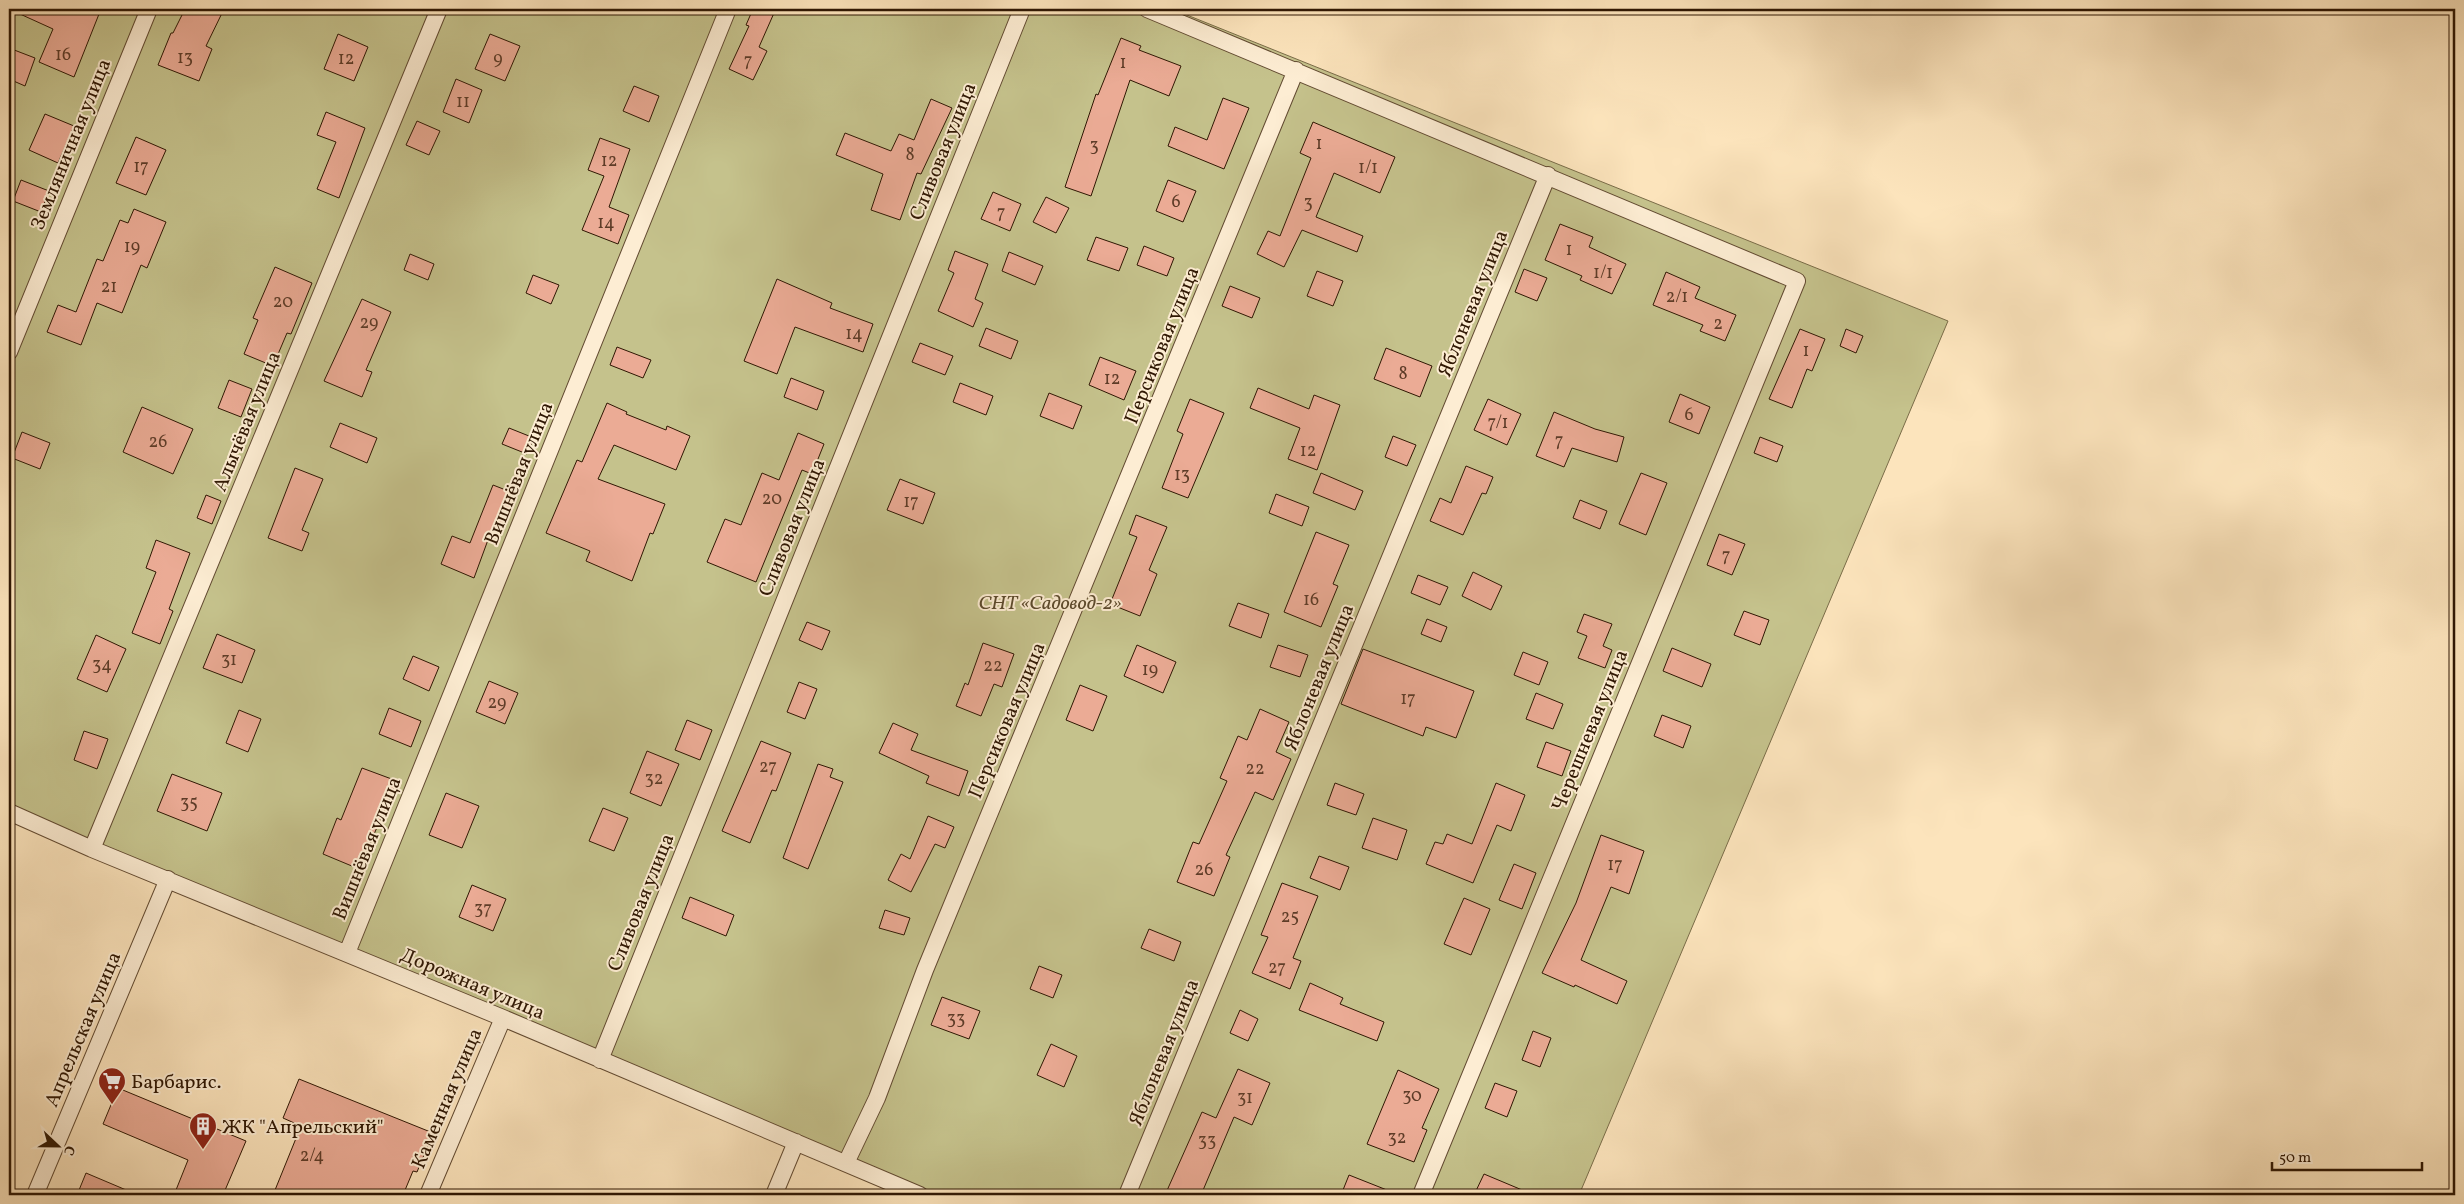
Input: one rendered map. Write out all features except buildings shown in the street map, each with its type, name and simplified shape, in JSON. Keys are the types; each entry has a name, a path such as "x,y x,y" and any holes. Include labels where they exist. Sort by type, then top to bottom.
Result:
{"street":[{"name":"Земляничная улица","path":"9,352 149,9"},
{"name":"Алычёвая улица","path":"92,849 439,9"},
{"name":"Вишнёвая улица","path":"347,953 728,9"},
{"name":"Сливовая улица","path":"600,1060 1022,9"},
{"path":"1147,9 1548,175"},
{"name":"Персиковая улица","path":"846,1163 877,1098 926,970 1296,70"},
{"name":"Черешневая улица","path":"1420,1195 1797,281 1548,175"},
{"name":"Яблоневая улица","path":"1127,1195 1548,175"},
{"name":"Дорожная улица","path":"9,812 92,849 503,1018 920,1195"},
{"name":"Апрельская улица","path":"35,1195 168,879"},
{"name":"Каменная улица","path":"428,1195 503,1018"},
{"path":"774,1195 796,1142"}],"green space":[{"name":"СНТ «Садовод-2»","path":"9,9 1172,9 1948,321 1579,1195 920,1195 9,812"}],"place":[{"name":"Барбарис.","path":"112,1105"},
{"name":"ЖК \"Апрельский\"","path":"203,1150"}]}
